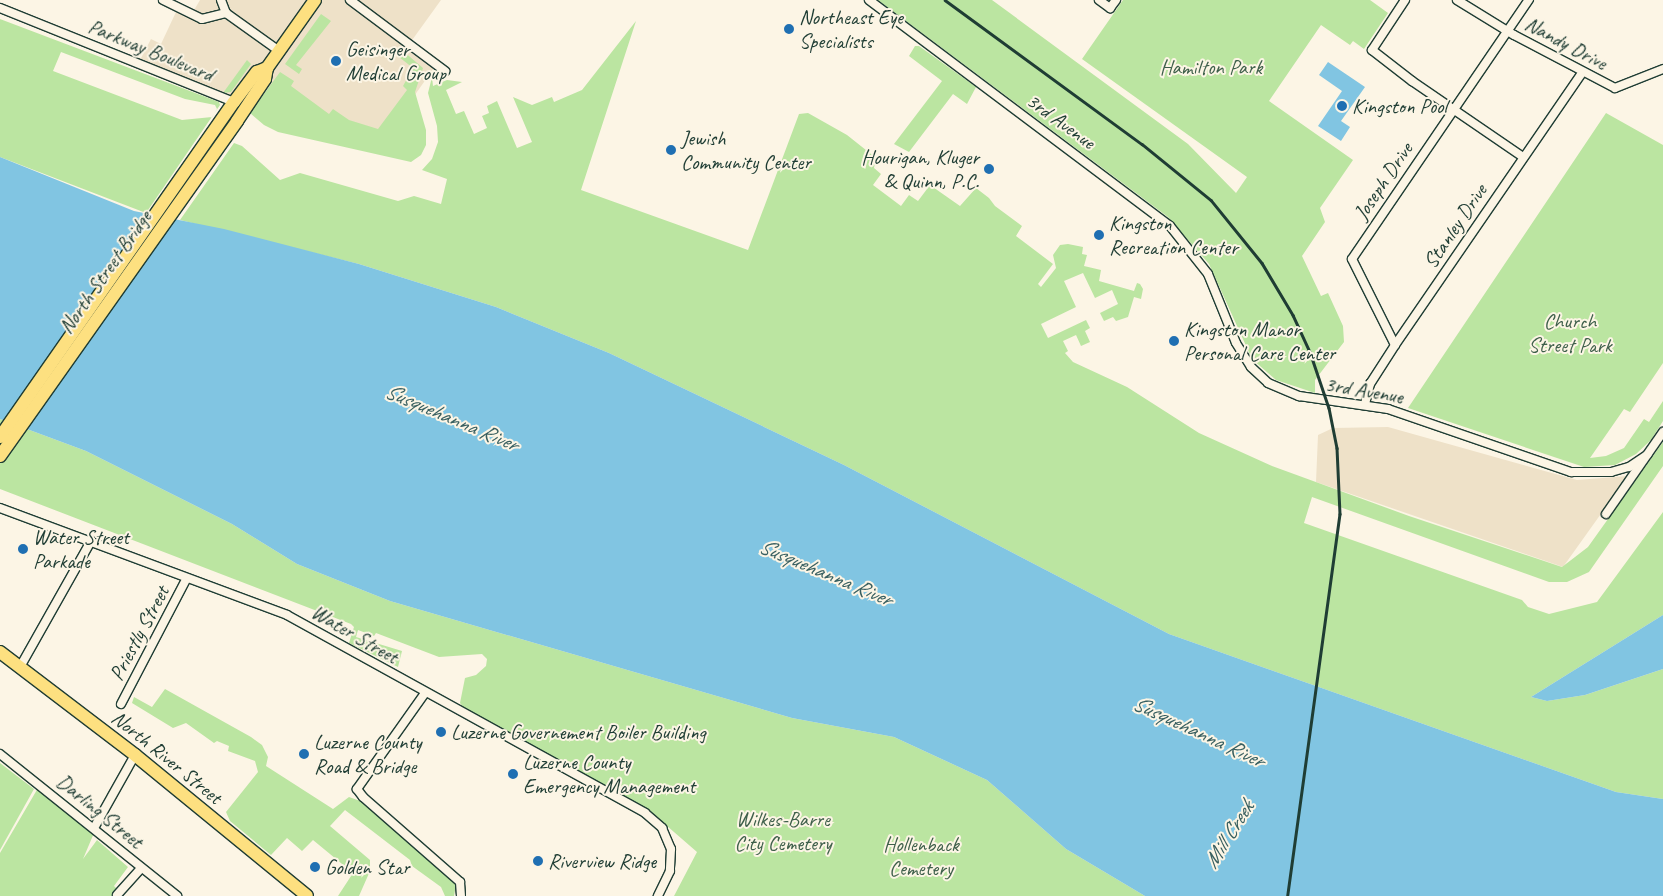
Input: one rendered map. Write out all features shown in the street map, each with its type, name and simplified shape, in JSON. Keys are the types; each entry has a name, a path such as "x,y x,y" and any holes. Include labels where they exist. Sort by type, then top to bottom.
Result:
{"main road":[{"path":"232,117 265,79 267,68 314,0"},
{"path":"232,117 234,102 257,72 267,68"},
{"name":"North Street Bridge","path":"2,447 232,117"},
{"name":"North River Street","path":"0,652 135,755 307,896"}],"street":[{"path":"0,7 3,0"},
{"path":"163,0 202,19 226,13"},
{"path":"221,0 226,13 279,51"},
{"path":"350,0 444,71"},
{"name":"3rd Avenue","path":"869,0 1170,226 1208,274 1244,359 1268,383 1298,396 1365,404 1402,413 1571,472 1612,472 1629,467 1647,455"},
{"path":"1099,0 1110,8 1116,0"},
{"path":"1405,0 1372,50 1523,157"},
{"name":"Nandy Drive","path":"1457,0 1507,32 1582,73 1615,88 1663,69"},
{"name":"Joseph Drive","path":"1396,345 1352,259 1529,0"},
{"name":"Parkway Boulevard","path":"0,7 234,102"},
{"name":"Stanley Drive","path":"1365,404 1370,384 1582,73"},
{"path":"1606,514 1663,432"},
{"name":"Water Street","path":"0,508 287,615 424,693 645,813 662,828 668,838 672,859 670,871 658,896"},
{"path":"20,667 90,541"},
{"name":"Priestly Street","path":"121,704 187,578"},
{"path":"424,693 357,788 363,797 460,882 461,896"},
{"name":"Darling Street","path":"0,754 177,896"},
{"path":"94,828 135,755"},
{"path":"117,895 141,868"}],"shaded area":[{"path":"200,0 441,0 410,43 436,65 388,133 290,102 267,87 234,97 140,60 151,39 161,44 176,12 190,17"},
{"path":"1388,427 1577,480 1628,476 1563,567 1316,482 1318,435 1333,428"}],"green space":[{"name":"Hamilton Park","path":"878,0 992,0 1188,144 1236,193 1247,177 1082,59 1123,0 1370,0 1388,13 1364,49 1353,41 1350,45 1321,25 1269,101 1353,160 1320,208 1325,222 1302,256 1321,296 1328,293 1343,326 1344,342 1315,380 1315,393 1276,380 1252,359 1209,264 1168,217"},
{"path":"321,14 331,21 296,65 302,69 299,74 285,64"},
{"path":"0,19 219,102 220,105 217,109 215,105 185,99 61,52 53,71 182,120 212,117 146,213 0,157"},
{"path":"636,21 581,190 748,250 799,114 808,113 847,135 876,158 874,168 881,174 873,185 901,206 909,195 918,201 930,185 960,206 976,188 989,198 995,206 1022,226 1016,236 1053,264 1038,284 1041,287 1056,268 1053,255 1060,245 1068,244 1083,247 1082,254 1087,255 1084,266 1101,270 1099,281 1134,291 1137,283 1140,284 1143,289 1141,299 1134,297 1128,317 1116,321 1113,317 1104,321 1100,313 1118,304 1112,290 1095,298 1083,273 1064,281 1076,307 1041,324 1048,338 1086,320 1090,328 1085,331 1090,342 1081,346 1076,335 1063,341 1068,351 1065,353 1073,362 1127,387 1199,433 1272,466 1409,516 1562,567 1588,547 1663,442 1663,466 1589,572 1567,582 1549,582 1312,497 1304,523 1522,600 1528,607 1549,614 1597,602 1663,512 1663,615 1531,697 1547,701 1585,695 1663,669 1663,799 1616,792 1169,634 844,465 609,353 496,307 359,264 180,220 234,143 242,146 280,180 300,173 398,201 414,196 441,204 447,179 422,170 432,159 438,142 437,126 428,93 432,77 433,86 447,80 462,82 446,90 456,114 464,111 474,134 487,128 482,116 489,113 487,106 497,101 517,148 532,142 513,97 532,105 552,97 554,102 582,90"},
{"path":"915,46 919,46 976,87 967,104 953,94 909,152 894,144 942,81 909,56"},
{"path":"403,51 423,68 415,92 426,130 426,145 421,155 411,162 278,132 264,125 250,113 280,72 294,81 291,86 329,114 333,109 349,120 378,129 407,90 403,86 413,68 399,57"},
{"path":"247,60 251,64 231,92 223,93"},
{"name":"Church Street Park","path":"1606,113 1663,145 1663,363 1630,412 1624,409 1590,458 1606,456 1624,448 1644,419 1649,422 1663,401 1663,421 1651,440 1636,454 1615,465 1584,467 1408,408"},
{"path":"0,419 86,451 232,524 297,564 390,601 792,718 894,737 987,780 1066,849 1145,896 674,896 697,852 659,819 463,707 460,703 465,678 476,675 486,666 487,659 482,654 439,657 376,633 374,636 358,630 356,637 402,651 398,667 349,643 354,627 351,624 0,489"},
{"path":"165,689 251,737 262,745 268,757 266,766 333,809 349,797 363,802 456,885 454,896 445,896 441,887 412,866 410,860 345,810 330,826 370,860 370,871 359,896 338,896 353,873 313,840 302,851 287,838 271,855 230,821 226,812 258,772 255,761 228,751 229,746 217,741 214,743 186,723 173,728 132,703 134,697 152,707"},
{"path":"0,763 34,789 0,850"},
{"path":"38,788 94,833 83,859 97,840 128,867 114,886 118,890 113,896 0,896 0,853"}],"water":[{"name":"Kingston Pool","path":"1328,62 1365,87 1341,121 1350,127 1341,141 1318,126 1342,91 1319,75"},
{"path":"0,157 134,211 224,229 359,264 496,307 609,353 844,465 1169,634 1616,792 1663,799 1663,896 1145,896 1066,849 987,780 894,737 792,718 390,601 297,564 232,524 86,451 0,419"},
{"path":"1663,615 1663,669 1585,695 1547,701 1531,697"}],"railway":[{"path":"945,0 1142,144 1211,200 1262,263 1293,315 1310,352 1329,408 1337,448 1340,514 1288,896"}],"place":[{"name":"Northeast Eye Specialists","path":"789,29"},
{"name":"Geisinger Medical Group","path":"336,61"},
{"name":"Kingston Pool","path":"1342,106"},
{"name":"Jewish Community Center","path":"671,150"},
{"name":"Hourigan, Kluger & Quinn, P.C.","path":"989,169"},
{"name":"Kingston Recreation Center","path":"1099,235"},
{"name":"Kingston Manor Personal Care Center","path":"1174,341"},
{"name":"Water Street Parkade","path":"23,549"},
{"name":"Luzerne Governement Boiler Building","path":"441,732"},
{"name":"Luzerne County Road & Bridge","path":"304,754"},
{"name":"Luzerne County Emergency Management","path":"513,774"},
{"name":"Riverview Ridge","path":"538,861"},
{"name":"Golden Star","path":"315,867"}],"water label":[{"name":"Susquehanna River","path":"451,418"},
{"name":"Susquehanna River","path":"825,573"},
{"name":"Susquehanna River","path":"1198,732"},
{"name":"Mill Creek","path":"1229,835"}],"park label":[{"name":"Wilkes-Barre City Cemetery","path":"783,831"},
{"name":"Hollenback Cemetery","path":"921,856"}]}
